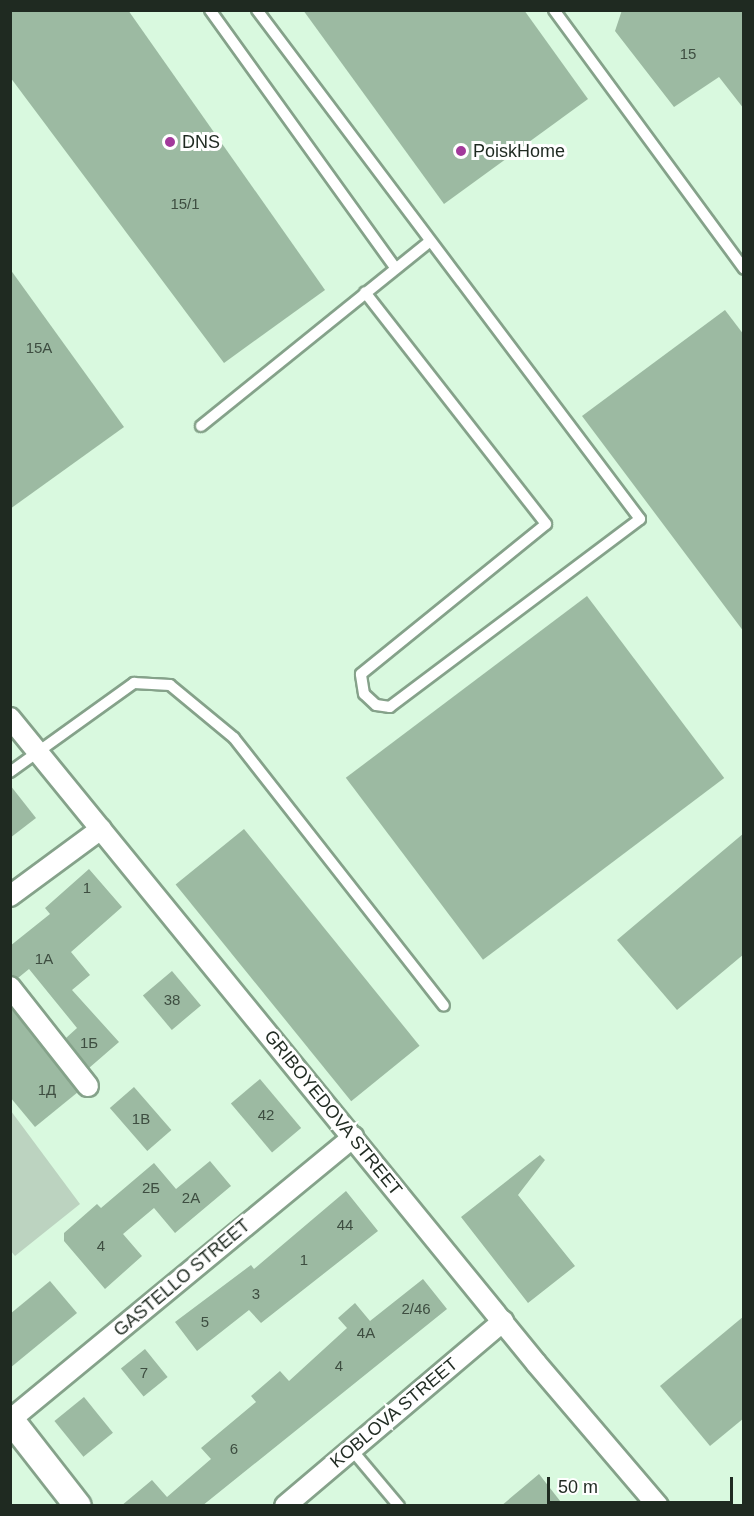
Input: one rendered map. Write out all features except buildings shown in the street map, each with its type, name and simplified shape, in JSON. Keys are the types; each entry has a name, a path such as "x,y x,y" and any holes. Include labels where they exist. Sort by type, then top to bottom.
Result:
{"street":[{"name":"GRIBOYEDOVA STREET","path":"10,718 503,1321 658,1506"},
{"path":"10,896 101,829"},
{"path":"10,987 88,1086"},
{"name":"GASTELLO STREET","path":"11,1420 353,1137"},
{"name":"KOBLOVA STREET","path":"285,1506 503,1321"},
{"path":"11,1420 78,1506"}],"lane":[{"path":"210,10 395,267"},
{"path":"256,10 640,519 390,707 376,705 364,694 361,674 546,524 365,291"},
{"path":"554,10 744,268"},
{"path":"201,426 365,291 430,241"},
{"path":"10,772 36,751 134,683 170,685 207,710 234,738 444,1006"},
{"path":"352,1450 399,1506"}],"green space":[{"path":"11,1111 80,1204 15,1256 10,1250"}],"place":[{"name":"DNS","path":"170,142"},
{"name":"PoiskHome","path":"461,151"}]}
